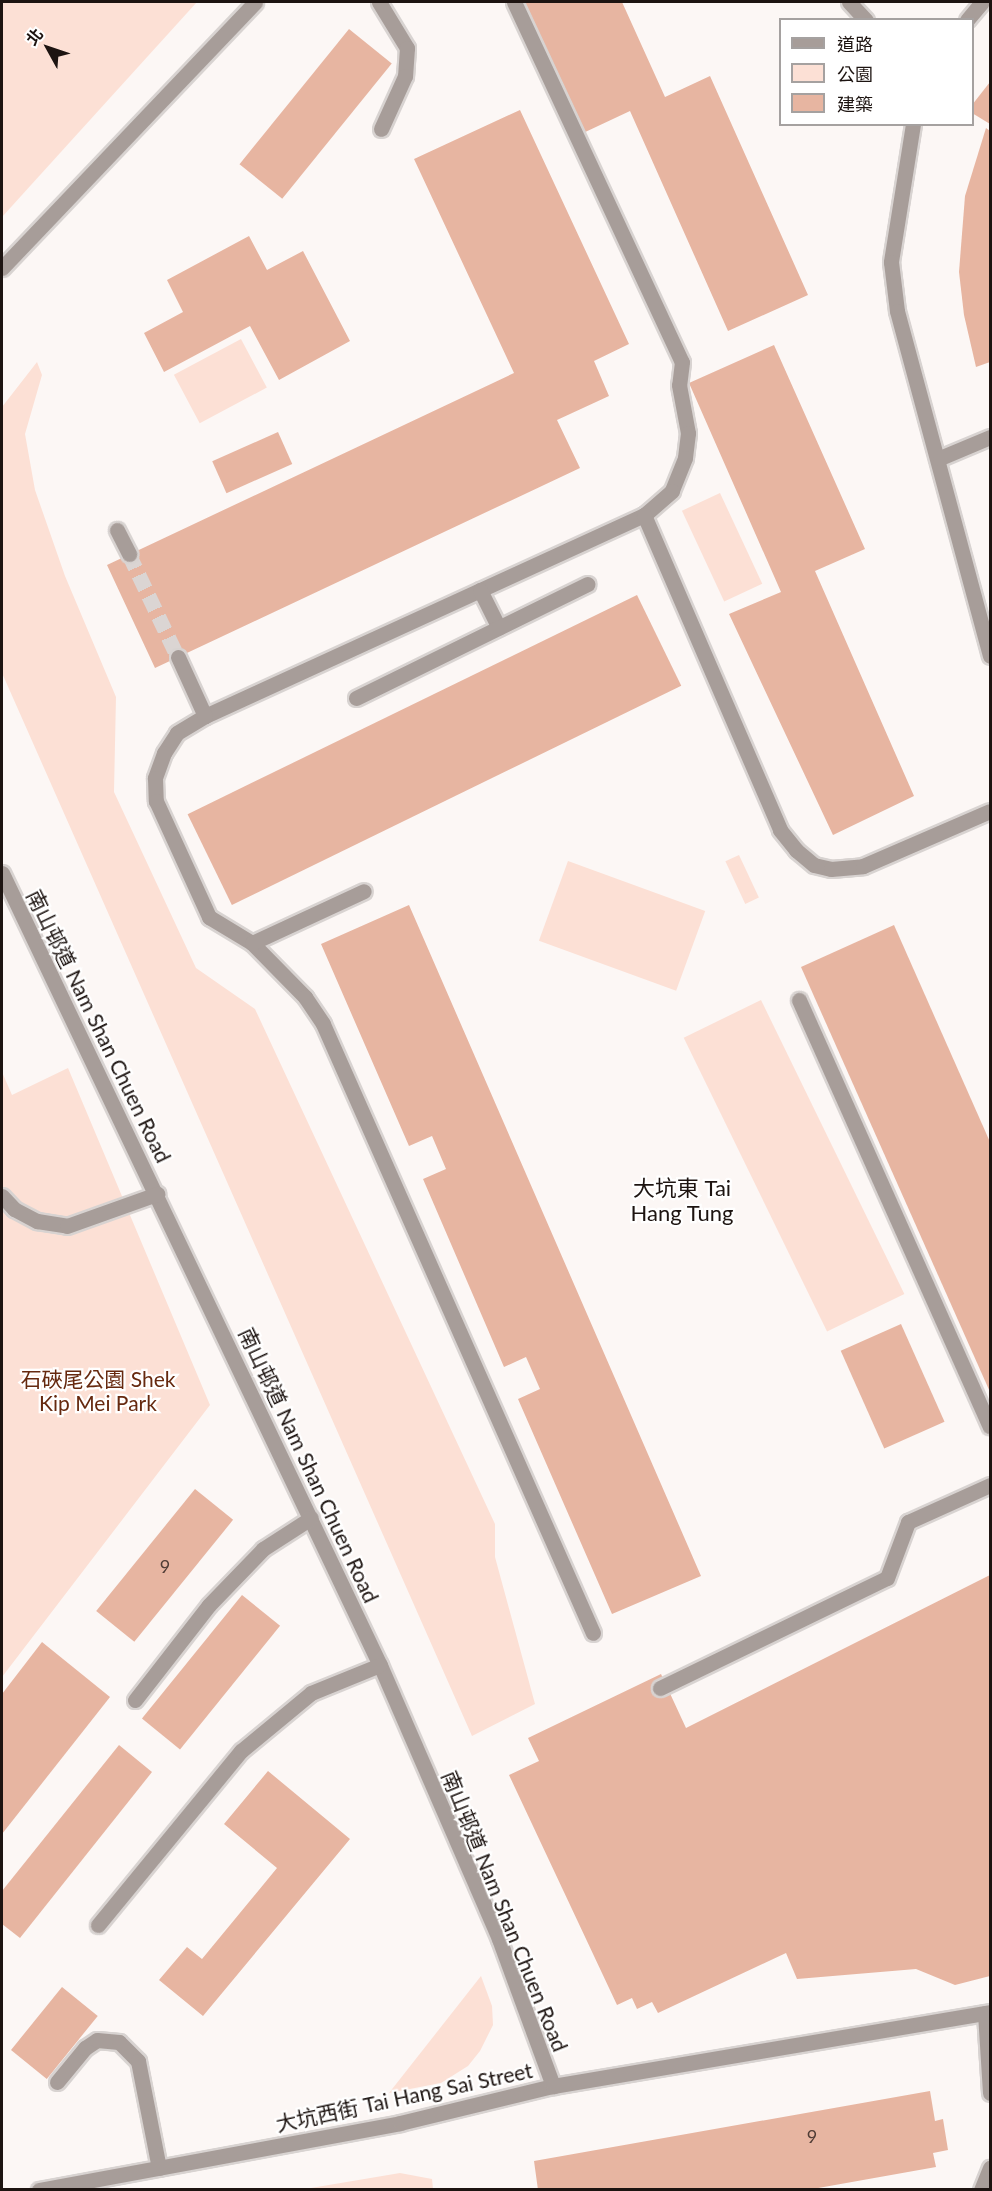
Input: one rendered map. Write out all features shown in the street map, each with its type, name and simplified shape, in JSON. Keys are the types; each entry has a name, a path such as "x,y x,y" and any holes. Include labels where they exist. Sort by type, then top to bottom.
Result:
{"street":[{"path":"2,268 255,2"},
{"path":"379,2 407,48 405,76 381,129"},
{"path":"514,2 682,362 681,406 688,434 685,458 672,491 644,515 205,716 177,733 164,753 155,778 156,801 209,917 252,944 305,997 323,1024 593,1633"},
{"path":"849,2 864,18"},
{"path":"965,18 982,2"},
{"path":"913,126 891,262 897,311 940,458 990,656"},
{"path":"940,458 990,437"},
{"path":"644,515 780,830 796,850 814,865 831,869 863,866 990,811"},
{"path":"117,530 129,554"},
{"path":"356,698 588,584"},
{"path":"480,590 499,628"},
{"path":"178,657 205,716"},
{"name":"南山邨道 Nam Shan Chuen Road","path":"2,873 380,1665 499,1939 553,2085"},
{"path":"252,944 364,891"},
{"path":"799,1000 990,1426"},
{"path":"2,1196 14,1209 37,1221 67,1226 157,1194"},
{"path":"660,1688 887,1578 908,1522 990,1485"},
{"path":"135,1700 217,1597 263,1549 311,1518"},
{"path":"98,1925 241,1751 311,1693 380,1665"},
{"path":"988,2013 990,2093"},
{"name":"大坑西街 Tai Hang Sai Street","path":"39,2190 400,2123 553,2085 988,2013"},
{"path":"57,2082 85,2048 98,2040 119,2042 138,2061 159,2168"},
{"path":"981,2190 990,2168"}],"green space":[{"path":"2,2 197,2 2,217"},
{"path":"241,339 267,388 200,423 174,375"},
{"path":"37,362 42,375 25,434 35,490 65,576 116,697 114,792 196,968 255,1009 495,1524 495,1557 535,1704 472,1736 2,673 2,407"},
{"path":"720,493 762,584 724,601 682,511"},
{"path":"739,855 759,898 745,904 725,861"},
{"path":"568,861 705,911 676,991 539,941"},
{"path":"761,1000 904,1294 827,1332 684,1038"},
{"name":"石硤尾公園 Shek Kip Mei Park","path":"68,1068 210,1405 2,1677 2,1072 12,1095"},
{"path":"481,1976 492,2006 493,2025 480,2051 468,2066 441,2083 389,2093"},
{"path":"400,2173 432,2179 433,2189 305,2189"}],"building":[{"path":"522,2 622,2 665,97 710,76 808,295 728,331 630,111 581,134"},
{"path":"349,29 392,64 282,199 239,164"},
{"path":"990,82 990,124 974,114 974,102"},
{"path":"520,110 629,344 594,361 609,396 557,420 580,468 155,668 107,565 514,373 414,159"},
{"path":"986,128 990,131 990,362 976,367 964,315 959,272 965,196"},
{"path":"249,236 267,270 303,251 350,341 279,380 250,326 164,372 144,333 183,312 167,280"},
{"path":"774,345 865,549 815,571 914,796 833,835 729,614 781,592 689,383"},
{"path":"278,432 292,464 226,493 212,461"},
{"path":"637,595 681,686 232,905 188,814"},
{"path":"409,905 701,1576 612,1614 518,1399 540,1389 526,1357 504,1367 423,1179 446,1169 432,1136 409,1146 321,944"},
{"path":"894,925 990,1142 990,1392 801,967"},
{"path":"901,1324 945,1422 884,1449 841,1351"},
{"path":"195,1489 233,1520 134,1642 96,1611"},
{"path":"990,1575 990,1976 955,1985 916,1969 797,1979 786,1953 658,2013 652,2002 637,2009 632,1998 617,2005 509,1775 539,1761 528,1738 661,1674 686,1728"},
{"path":"242,1595 280,1626 180,1749 142,1719"},
{"path":"42,1642 110,1697 2,1834 2,1694"},
{"path":"119,1745 152,1772 20,1938 2,1924 2,1891"},
{"path":"268,1771 350,1839 203,2016 159,1980 187,1947 202,1959 277,1868 224,1824"},
{"path":"62,1987 98,2016 47,2079 11,2050"},
{"path":"930,2091 935,2121 943,2119 948,2150 933,2153 936,2167 807,2190 538,2190 534,2161"}],"tunnel":[{"path":"129,554 178,657"}],"district":[{"name":"大坑東 Tai Hang Tung","path":"682,1200"}]}
